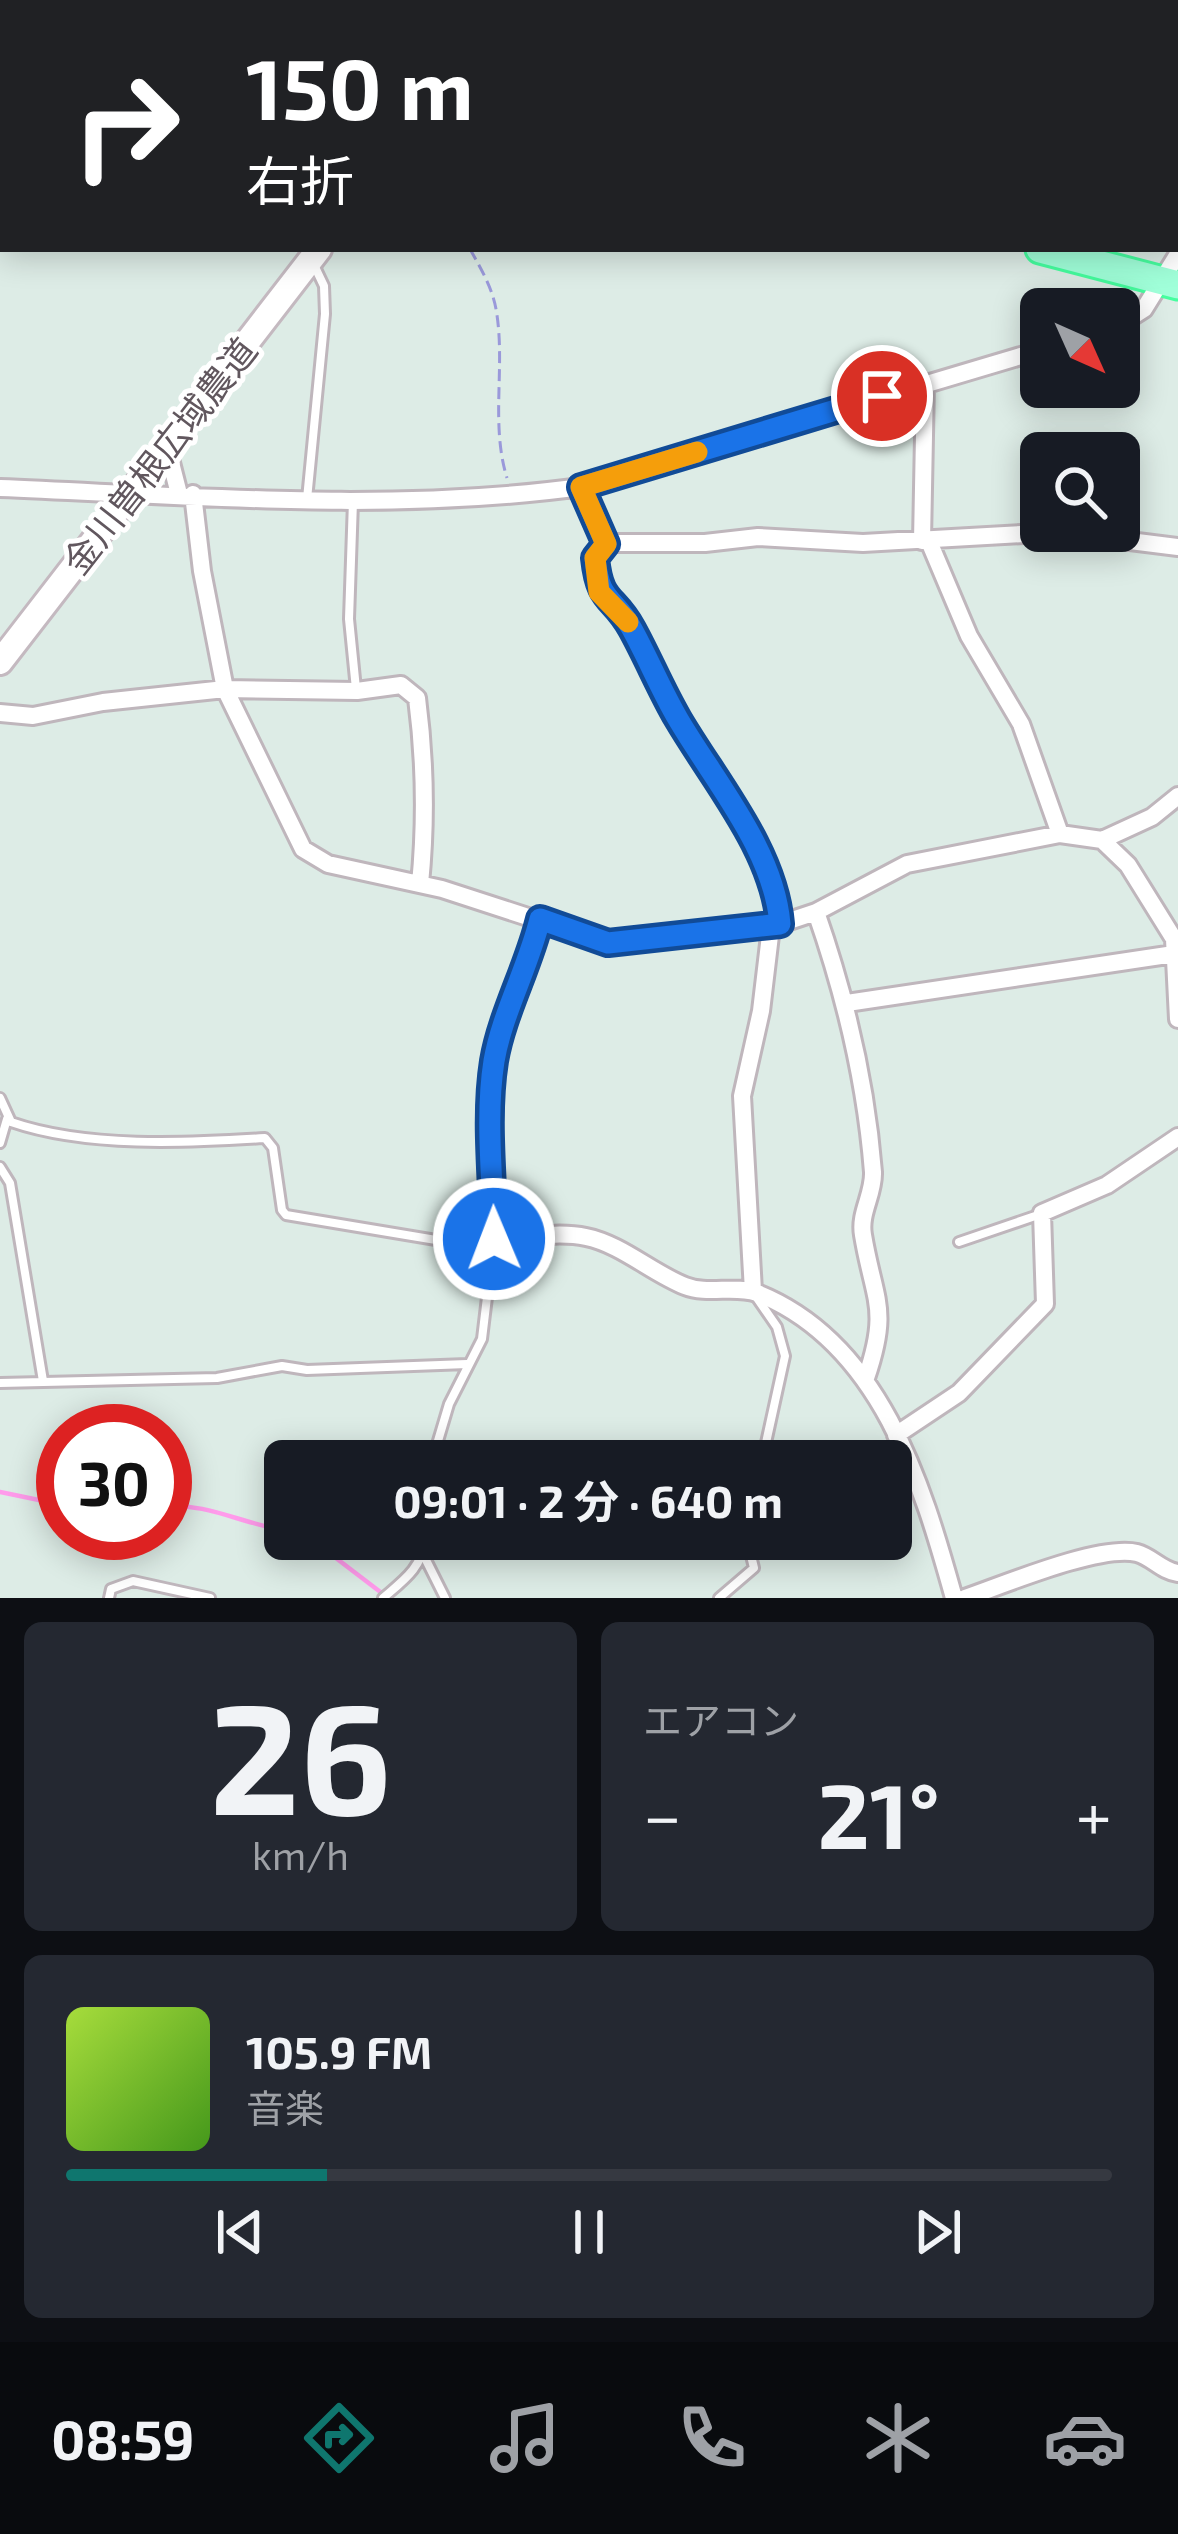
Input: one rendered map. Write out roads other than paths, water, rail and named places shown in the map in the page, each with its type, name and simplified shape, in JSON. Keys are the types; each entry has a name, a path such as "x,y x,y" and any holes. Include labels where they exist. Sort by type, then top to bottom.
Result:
{"main road":[{"path":"1052,252 1170,282"}],"street":[{"name":"金川曽根広域農道","path":"0,662 315,254"},
{"path":"1140,312 1170,282 1178,254"},
{"path":"0,488 307,501 512,496 581,487 1020,356"},
{"path":"925,383 925,540 969,636 1022,724 1060,834"},
{"path":"167,447 186,494 225,689 236,721 311,858 420,884 608,943 632,944 699,930 775,926 816,912 907,864 1060,834 1102,840 1152,817 1178,796"},
{"path":"581,487 606,544 758,537 863,544 1058,532 1178,547"},
{"path":"0,713 33,716 103,702 225,689 357,691 401,685 417,698 425,828 420,884"},
{"path":"1102,840 1128,865 1175,945 1178,1019"},
{"path":"816,912 847,1003 873,1174 862,1231 880,1298 879,1342 866,1378"},
{"path":"540,919 529,968 506,1017 494,1061 494,1239 586,1237 689,1288 753,1291 835,1346 866,1378 896,1435 928,1506 954,1598"},
{"path":"753,1291 742,1096 775,926"},
{"path":"847,1003 1175,945"},
{"path":"896,1435 959,1393 1045,1304 1042,1213 1107,1185 1178,1137"},
{"path":"965,1598 1053,1568 1122,1552 1141,1553 1178,1574"}],"lane":[{"path":"307,501 325,314 325,286 315,254"},
{"path":"353,500 349,620 357,691"},
{"path":"606,544 595,558 599,592 628,621 676,716 754,845 777,893 775,926"},
{"path":"0,1097 8,1117 19,1125 77,1135 179,1143 265,1138 273,1148 286,1215 448,1242 494,1239 482,1340 448,1404 438,1440"},
{"path":"0,1143 8,1117"},
{"path":"0,1167 10,1183 43,1381"},
{"path":"959,1242 1042,1213"},
{"path":"753,1291 777,1327 785,1356 767,1440"},
{"path":"0,1383 217,1378 282,1366 307,1370 467,1364"},
{"path":"383,1598 409,1577 420,1560"},
{"path":"426,1560 445,1598"},
{"path":"719,1598 754,1568 752,1560"},
{"path":"109,1598 111,1589 133,1581 210,1598"}],"waterway":[{"path":"0,1492 36,1499"},
{"path":"192,1507 264,1525"},
{"path":"338,1560 383,1594"}]}
